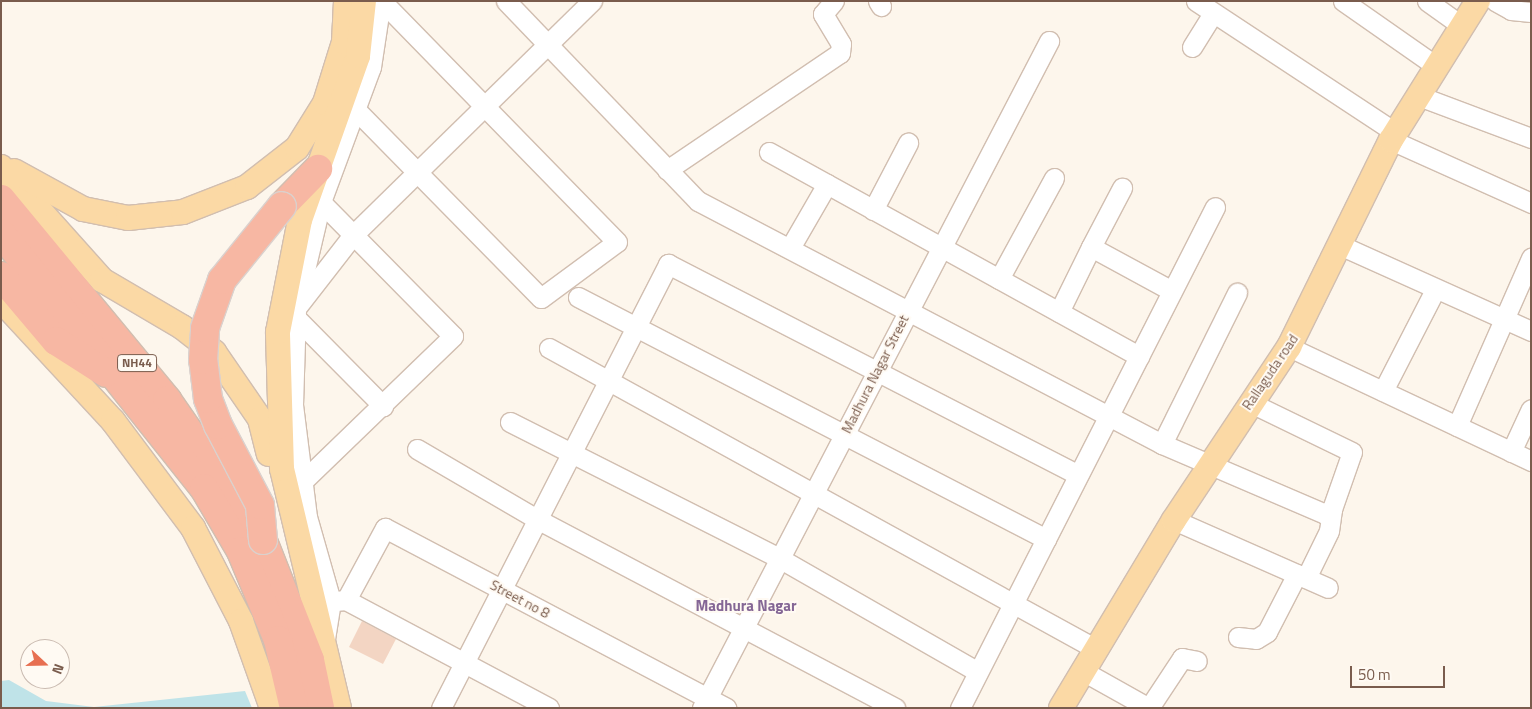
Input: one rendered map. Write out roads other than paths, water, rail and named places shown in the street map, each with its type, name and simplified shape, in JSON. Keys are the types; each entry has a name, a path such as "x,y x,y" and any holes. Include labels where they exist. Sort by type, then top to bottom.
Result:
{"highway":[{"path":"263,540 260,505 218,425 208,399 203,360 205,328 222,280 282,206 318,169"},
{"name":"NH44","path":"1,199 167,400 263,540 310,660 320,708"},
{"name":"NH44","path":"1,232 128,387 204,488 242,551 278,640 294,708"},
{"path":"1,276 56,341 128,387"}],"main road":[{"path":"1,162 60,199 106,216 154,217 183,212 247,187 297,148 325,103 344,42 346,1"},
{"path":"339,708 325,639 282,469 278,388 278,332 291,254 318,169 358,56 364,1"},
{"name":"Rallaguda road","path":"1061,708 1094,648 1208,466 1249,402 1289,347 1342,246 1394,137 1436,66 1478,1"},
{"path":"1,167 102,280 182,327 214,352 238,381 260,419 308,610 325,639"},
{"path":"1,300 113,421 193,528 241,621 272,708"}],"street":[{"path":"357,111 541,298 617,242 382,1"},
{"path":"325,639 338,600 302,482 293,405 296,313 321,202 357,111 371,67 382,1"},
{"path":"506,1 551,51 698,201 1162,444 1208,466 1318,513 1332,509"},
{"path":"296,313 351,243 551,51 592,1"},
{"path":"667,170 840,53 841,44 823,14 834,1"},
{"path":"1196,1 1394,137 1531,203"},
{"path":"1343,1 1436,66"},
{"path":"1427,1 1462,26"},
{"path":"1495,1 1511,10 1531,12"},
{"path":"1192,47 1213,12"},
{"name":"Madhura Nagar Street","path":"704,702 1049,42"},
{"path":"1419,96 1531,138"},
{"path":"873,210 908,143"},
{"path":"769,152 1139,356"},
{"path":"999,279 1054,178"},
{"path":"790,248 827,184"},
{"path":"1059,312 1122,188"},
{"path":"302,482 383,406 453,336 351,243 321,202"},
{"path":"960,708 1215,207"},
{"path":"1342,246 1435,290 1531,331"},
{"path":"1091,247 1172,291"},
{"path":"1457,426 1506,321 1531,258"},
{"path":"441,708 668,264 878,369 1078,475"},
{"path":"1383,391 1435,290"},
{"path":"1162,444 1237,294"},
{"path":"578,297 843,436 1046,539"},
{"path":"296,313 383,406"},
{"path":"1289,347 1531,461"},
{"path":"549,348 1014,602 1094,648"},
{"path":"1238,637 1256,639 1267,632 1326,539 1332,509 1352,452 1249,402"},
{"path":"1511,452 1531,409"},
{"path":"510,422 780,558 978,672"},
{"path":"417,448 537,519 895,708"},
{"path":"1174,520 1328,588"},
{"name":"Street no 8","path":"338,600 385,528 502,589 704,702 727,708"},
{"path":"338,600 465,661 549,708"},
{"path":"1081,670 1149,708 1182,658 1197,661"}],"water":[{"path":"9,680 20,686 20,689 25,689 46,701 94,707 245,691 252,708 1,708 1,681"}],"district":[{"name":"Madhura Nagar","path":"746,606"}]}
